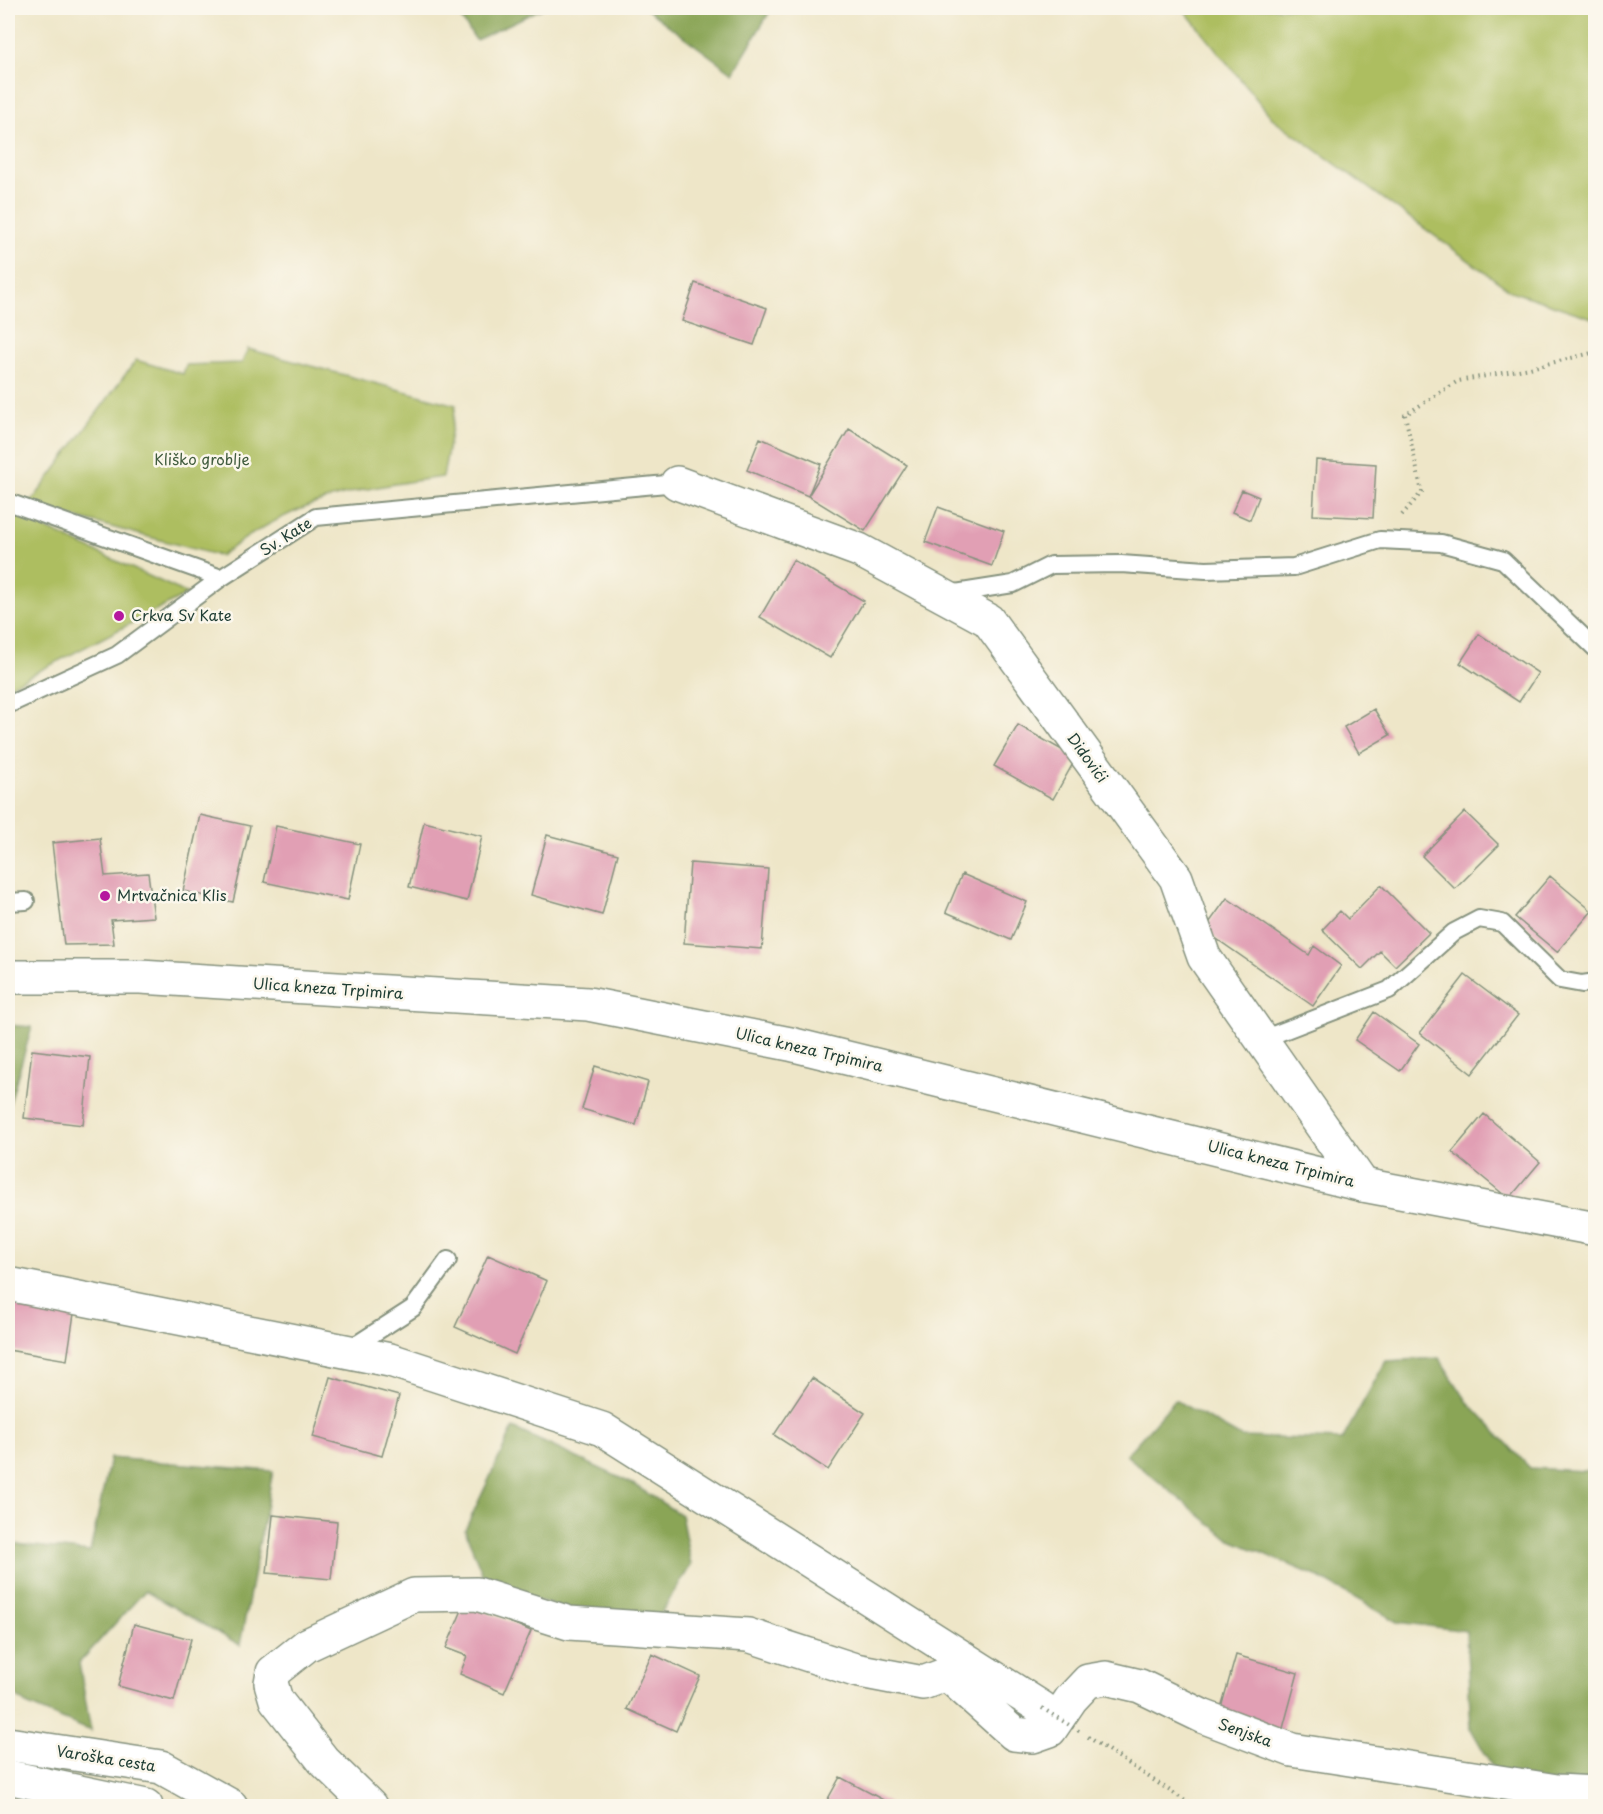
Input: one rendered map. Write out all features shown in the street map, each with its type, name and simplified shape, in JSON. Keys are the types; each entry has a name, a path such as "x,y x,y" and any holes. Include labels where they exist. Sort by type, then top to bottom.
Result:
{"street":[{"name":"Didovići","path":"677,483 859,550 988,620 1176,878 1204,957 1363,1185"},
{"name":"Ulica kneza Trpimira","path":"8,976 140,977 588,1005 790,1044 1363,1185 1596,1229"},
{"path":"8,1284 390,1360 602,1429 954,1665 1042,1708"},
{"path":"370,1806 323,1760 276,1700 271,1683 273,1672 307,1645 414,1595 477,1594 568,1623 748,1635 855,1670 923,1683 954,1665"},
{"name":"Senjska","path":"954,1665 1014,1734 1033,1736 1050,1730 1071,1699 1088,1681 1106,1678 1140,1686 1202,1716 1292,1750 1557,1791 1596,1793"},
{"name":"Varoška cesta","path":"8,1744 161,1767 231,1806"},
{"path":"8,1777 146,1806"}],"lane":[{"name":"Sv. Kate","path":"8,705 117,655 221,578 316,518 677,483"},
{"path":"8,501 221,578"},
{"path":"941,595 1013,584 1051,565 1121,564 1206,570 1294,567 1380,540 1441,543 1503,560 1596,649"},
{"path":"8,902 26,901"},
{"path":"1260,1040 1389,990 1454,932 1479,919 1502,923 1560,980 1582,984 1596,982"},
{"path":"347,1350 413,1308 448,1260"}],"path":[{"path":"1380,540 1422,492 1405,415 1458,381 1530,368 1596,352"},
{"path":"1042,1708 1193,1806"}],"green space":[{"path":"454,8 543,8 476,40"},
{"path":"645,8 772,8 733,73"},
{"path":"1187,8 1595,8 1595,319 1511,291 1272,118 1184,10"},
{"name":"Kliško groblje","path":"248,349 456,405 443,477 381,487 326,500 273,522 220,556 29,505 136,360 183,374 186,365 242,363"},
{"path":"8,511 188,594 8,687"},
{"path":"8,1025 32,1027 8,1109"},
{"path":"1439,1358 1467,1401 1530,1468 1585,1471 1595,1466 1595,1806 1515,1806 1471,1729 1466,1631 1398,1622 1316,1576 1229,1539 1126,1455 1175,1400 1241,1437 1342,1440 1386,1361"},
{"path":"513,1428 633,1484 681,1515 691,1565 658,1618 601,1619 487,1586 465,1530"},
{"path":"110,1458 273,1471 240,1645 145,1591 79,1663 91,1731 26,1704 8,1689 8,1543 90,1552"}],"building":[{"path":"695,283 767,308 754,345 682,321"},
{"path":"849,429 907,465 865,531 808,496"},
{"path":"760,438 821,464 808,496 747,470"},
{"path":"1316,460 1376,464 1373,518 1313,515"},
{"path":"1242,490 1259,497 1250,520 1232,512"},
{"path":"938,507 1004,531 992,566 925,542"},
{"path":"793,560 864,601 830,658 760,617"},
{"path":"1479,634 1538,673 1519,702 1460,663"},
{"path":"1374,709 1390,735 1359,753 1344,727"},
{"path":"1018,725 1076,758 1053,799 994,766"},
{"path":"1465,812 1499,845 1455,889 1422,856"},
{"path":"200,815 250,826 233,902 183,891"},
{"path":"424,822 482,836 467,901 409,887"},
{"path":"276,826 360,844 348,900 264,882"},
{"path":"547,835 618,854 602,915 531,895"},
{"name":"Mrtvačnica Klis","path":"100,838 105,876 148,873 154,917 111,920 114,944 64,945 52,843"},
{"path":"690,863 768,869 762,949 684,943"},
{"path":"962,874 1027,902 1011,940 946,912"},
{"path":"1550,876 1592,911 1557,952 1515,917"},
{"path":"1381,885 1429,933 1395,966 1380,951 1362,969 1322,930 1340,911 1348,919"},
{"path":"1227,898 1309,955 1314,946 1341,966 1313,1006 1204,930"},
{"path":"1465,975 1518,1015 1472,1074 1420,1033"},
{"path":"1374,1012 1419,1044 1400,1071 1355,1040"},
{"path":"32,1050 90,1057 83,1125 24,1118"},
{"path":"595,1066 648,1082 636,1125 582,1109"},
{"path":"1484,1114 1540,1162 1509,1199 1452,1152"},
{"path":"488,1255 547,1281 515,1354 455,1327"},
{"path":"8,1297 75,1307 67,1360 8,1350"},
{"path":"330,1377 399,1396 382,1456 313,1437"},
{"path":"812,1378 865,1413 828,1470 774,1435"},
{"path":"273,1515 337,1522 331,1579 267,1573"},
{"path":"465,1603 531,1631 504,1693 460,1674 467,1656 446,1648"},
{"path":"134,1624 191,1639 174,1701 118,1686"},
{"path":"652,1654 700,1676 676,1731 627,1709"},
{"path":"1236,1655 1298,1673 1282,1732 1219,1715"},
{"path":"840,1777 889,1803 887,1806 824,1806"}],"place":[{"name":"Crkva Sv Kate","path":"119,616"},
{"name":"Mrtvačnica Klis","path":"105,896"}]}
